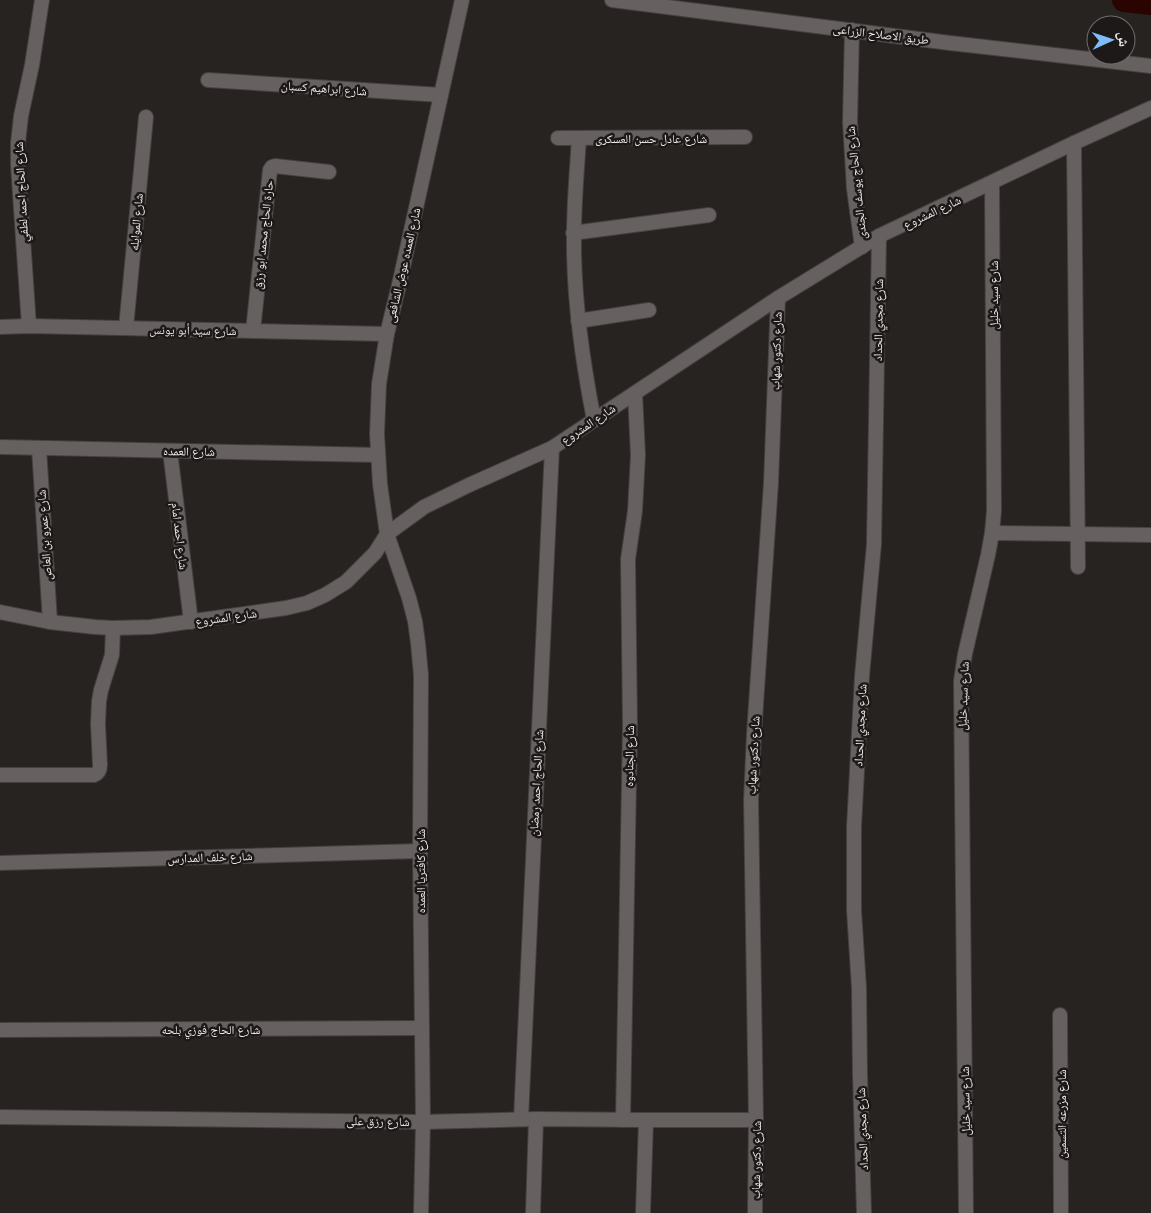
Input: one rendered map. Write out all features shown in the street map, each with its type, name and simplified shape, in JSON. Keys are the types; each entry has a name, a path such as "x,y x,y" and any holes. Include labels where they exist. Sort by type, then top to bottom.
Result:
{"street":[{"name":"شارع الحاج احمد لطفي","path":"29,326 18,143 21,116 32,65 42,0"},
{"name":"شارع العمده عوض الشافعى","path":"387,534 378,455 379,384 387,334 462,0"},
{"name":"طريق الاصلاح الزراعى","path":"612,0 1151,66"},
{"name":"شارع الحاج يوسف الجندى","path":"852,30 850,122 854,189 862,247"},
{"name":"شارع ابراهيم كسبان","path":"208,80 441,95"},
{"name":"شارع المشروع","path":"0,612 50,622 94,627 151,628 286,608 325,595 346,582 375,553 387,534 424,507 552,448 778,298 879,236 1151,108"},
{"name":"شارع الموايله","path":"126,328 146,117"},
{"name":"شارع عادل حسن العسكرى","path":"558,138 744,138"},
{"path":"579,138 574,233 575,277 578,321 594,420"},
{"path":"1074,143 1078,568"},
{"name":"حارة الحاج محمد ابو رزق","path":"253,331 270,170 275,166 329,172"},
{"name":"شارع سيد خليل","path":"966,1213 961,681 965,654 992,533 994,488 992,183"},
{"path":"574,233 708,215"},
{"name":"شارع مجدي الحداد","path":"864,1213 859,988 854,910 854,827 862,676 874,544 879,236"},
{"name":"شارع دكتور شهاب","path":"755,1213 756,1120 751,800 771,483 778,298"},
{"path":"578,321 649,310"},
{"name":"شارع سيد أبو يونس","path":"0,326 387,334"},
{"name":"شارع الجنادوه","path":"623,1120 630,725 628,559 635,511 638,455 635,393"},
{"name":"شارع العمده","path":"0,447 378,455"},
{"name":"شارع عمرو بن العاص","path":"38,448 50,622"},
{"name":"شارع الحاج احمد رمضان","path":"521,1119 552,448"},
{"name":"شارع احمد امام","path":"170,451 191,622"},
{"path":"992,533 1151,535"},
{"name":"شارع كافتريا العمده","path":"387,534 415,621 421,675 420,851 423,1122 421,1213"},
{"path":"0,775 98,774 100,769 99,702 112,655 113,628"},
{"name":"شارع خلف المدارس","path":"0,863 420,851"},
{"name":"شارع مزرعه التسمين","path":"1060,1015 1061,1213"},
{"name":"شارع الحاج فوزي بلحه","path":"0,1030 421,1028"},
{"name":"شارع رزق على","path":"0,1117 423,1122 521,1119 756,1120"},
{"path":"533,1213 536,1119"},
{"path":"643,1213 646,1120"}],"waterway":[{"path":"1124,0 1151,3"}]}
